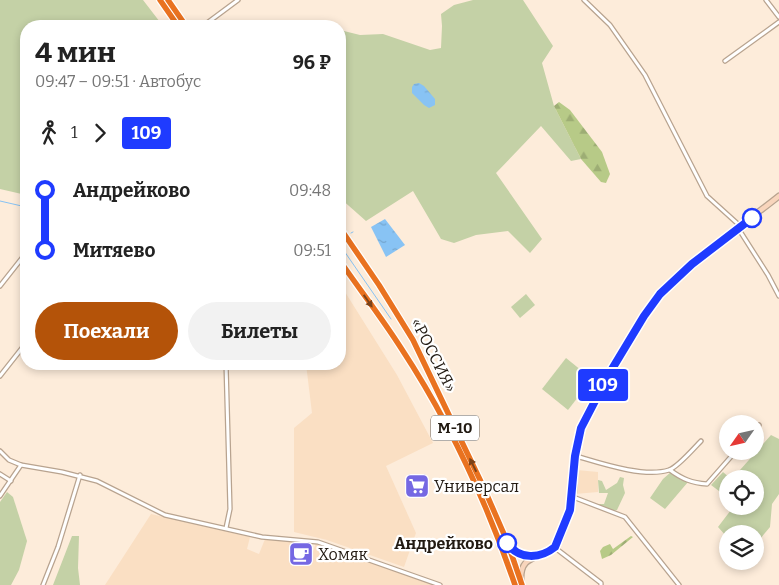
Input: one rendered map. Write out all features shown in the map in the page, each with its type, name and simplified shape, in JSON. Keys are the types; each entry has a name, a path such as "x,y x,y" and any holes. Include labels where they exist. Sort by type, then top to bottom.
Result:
{"highway":[{"path":"160,0 174,20"},
{"path":"168,0 183,20"},
{"name":"«РОССИЯ»","path":"346,238 379,285 412,340 483,486 507,542 518,585"},
{"name":"«РОССИЯ»","path":"346,270 401,348 428,392 461,457 518,585"}],"street":[{"path":"210,20 238,0"},
{"path":"584,0 610,25 632,55 645,75 707,196 738,224 738,228 779,296"},
{"path":"766,0 779,17"},
{"path":"725,61 779,22"},
{"path":"518,585 523,568 528,561 554,547 569,515 573,497 575,456 585,419 609,374 651,305 692,264 779,196"},
{"path":"0,286 20,261"},
{"path":"0,376 20,351"},
{"path":"226,370 230,510 226,528"},
{"path":"575,456 614,467 645,472 670,470 701,441"},
{"path":"0,450 9,460 21,466 80,475 97,481 165,515 262,537 318,542 440,585"},
{"path":"670,470 680,478 695,483 707,484 728,460"},
{"path":"0,496 21,466"},
{"path":"0,474 11,481"},
{"path":"43,585 56,554 80,475"},
{"path":"573,497 626,517 679,585"},
{"path":"507,542 517,553 535,556"},
{"path":"554,547 601,583 601,585"}],"shaded area":[{"path":"346,294 397,375 433,443 386,466 416,533 404,567 327,540 294,532 294,428 312,413 307,370 346,370"},
{"path":"577,470 598,472 598,492 575,494"},
{"path":"151,514 250,537 247,549 259,554 265,539 293,542 290,555 309,562 316,543 435,585 105,585"}],"green space":[{"path":"0,0 143,0 158,20 20,20 20,194 0,189"},
{"path":"473,0 523,0 553,46 542,63 554,106 581,159 571,161 541,126 496,173 542,239 530,253 508,231 476,235 454,243 441,239 413,191 366,221 346,203 346,32 360,35 383,34 430,50 441,48 441,14 454,5"},
{"path":"559,102 570,110 602,152 610,174 606,183 601,182 581,159 554,106"},
{"path":"526,294 535,305 520,318 511,307"},
{"path":"566,358 592,379 568,410 542,389"},
{"path":"771,435 779,439 779,494 772,504 770,527 764,534 764,525 720,525 727,515 764,515 764,470 740,470 749,460 764,460 764,443"},
{"path":"671,472 688,482 665,509 650,498 663,479"},
{"path":"719,476 719,491 711,485"},
{"path":"620,477 624,478 625,493 617,510 614,511 595,504 604,504 608,493 599,493 598,480 602,481 606,490 617,483"},
{"path":"7,492 13,497 27,541 19,570 11,585 0,585 0,502"},
{"path":"72,536 79,536 78,568 80,585 53,585"},
{"path":"631,536 633,537 611,555 602,559 600,551 603,547 610,544 613,549"}],"water":[{"path":"419,83 435,99 435,105 429,108 412,93 414,84"},
{"path":"385,219 405,245 386,257 371,227"}],"waterway":[{"path":"0,201 20,206"},
{"path":"346,254 391,319"}],"bus line":[{"name":"109","path":"507,543 516,553 529,557 555,547 570,510 573,497 575,456 581,428 609,374 651,305 660,294 692,264 752,218"}],"place":[{"name":"Универсал","path":"417,486"},
{"name":"Андрейково","path":"507,543"},
{"name":"Хомяк","path":"301,554"}]}
